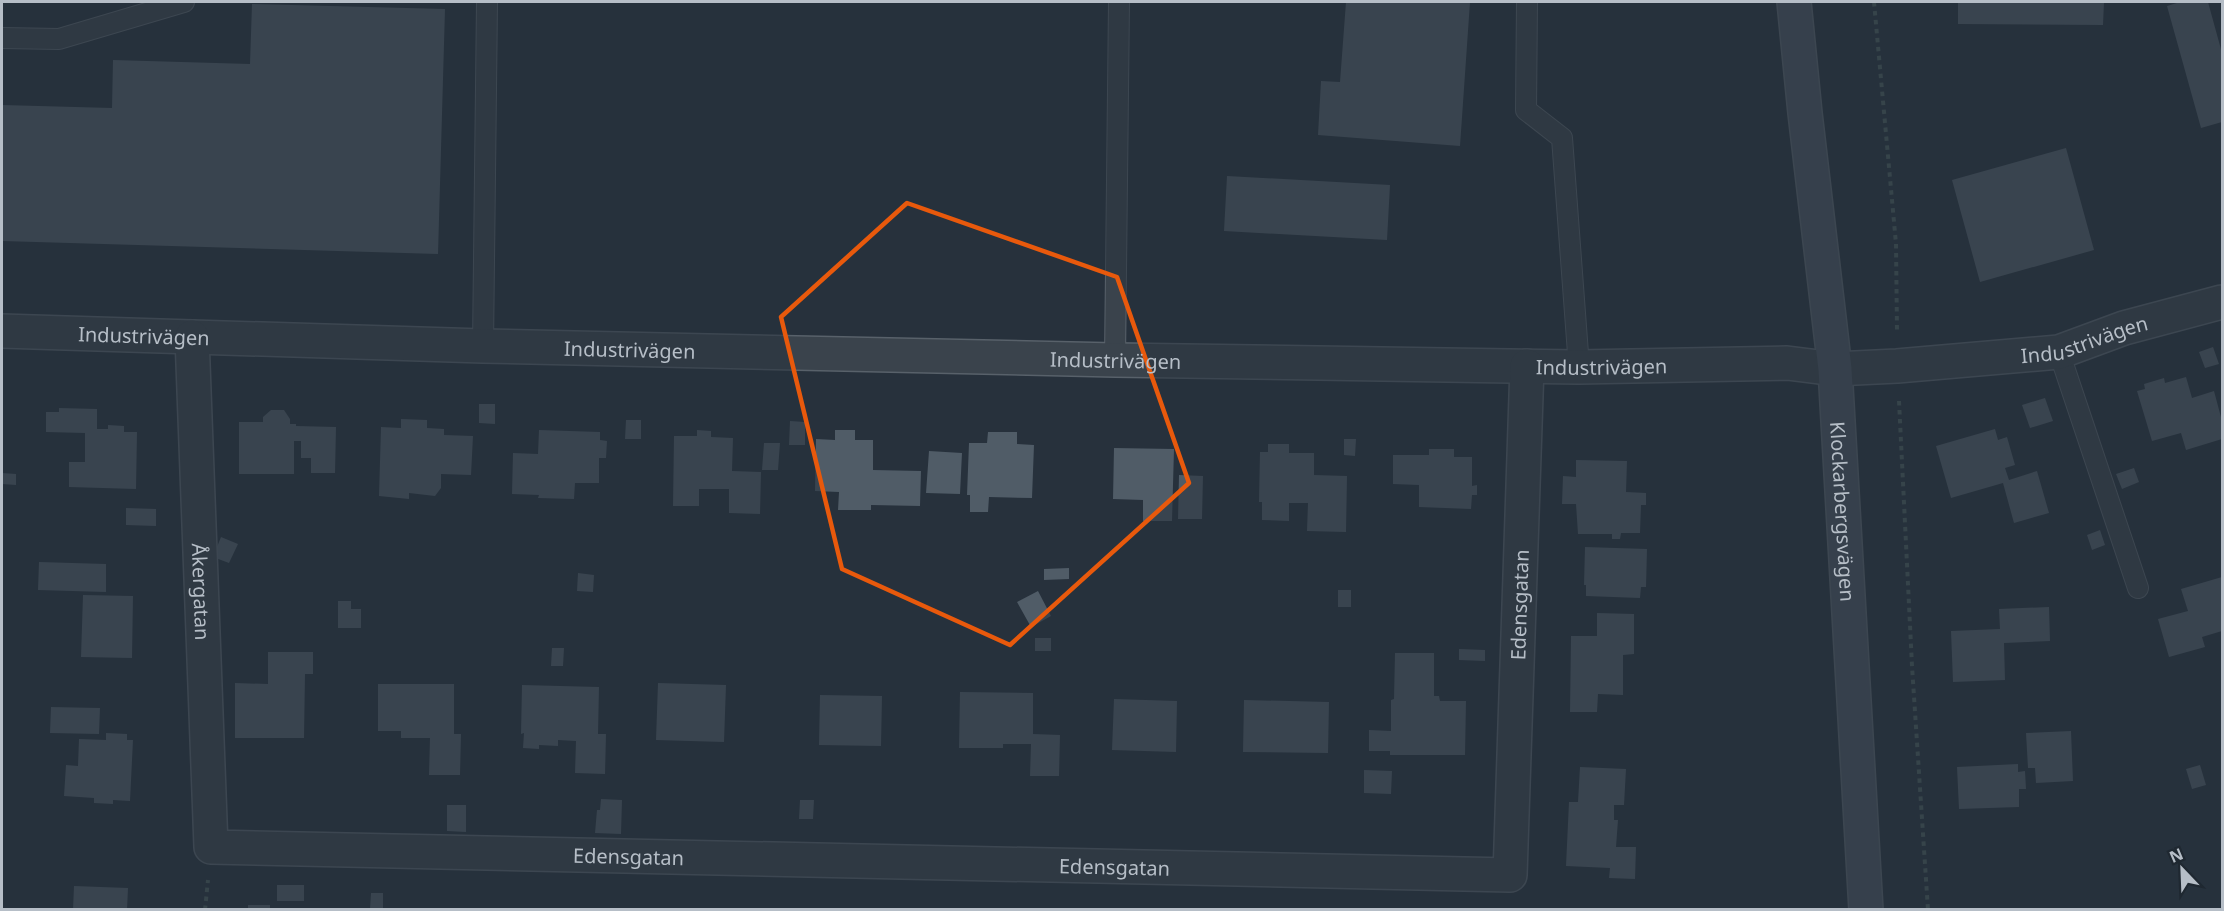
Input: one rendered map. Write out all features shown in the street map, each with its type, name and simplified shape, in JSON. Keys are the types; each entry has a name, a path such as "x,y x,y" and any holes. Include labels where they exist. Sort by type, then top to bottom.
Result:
{"main road":[{"name":"Klockarbergsvägen","path":"1776,2 1805,113"},
{"name":"Klockarbergsvägen","path":"1794,2 1835,369 1866,909"}],"street":[{"name":"Industrivägen","path":"2,331 483,346 1115,360 1579,367 1787,363 1835,369 2059,352 2124,328 2223,302"},
{"name":"Åkergatan","path":"192,337 211,847"},
{"name":"Edensgatan","path":"211,847 1510,875 1527,366"}],"lane":[{"path":"2,38 59,39 184,2"},
{"path":"483,346 487,2"},
{"path":"1115,360 1119,2"},
{"path":"1527,2 1526,110 1562,138 1579,367"},
{"path":"2059,352 2138,588"}],"path":[{"path":"1874,2 1896,244 1897,366 1912,666 1928,909"}],"highlighted area":[{"path":"907,203 1117,277 1189,483 1010,645 842,569 781,317"}],"building":[{"path":"1346,2 1470,2 1460,146 1318,135 1321,81 1340,82"},
{"path":"1958,2 2104,2 2103,25 1958,24"},
{"path":"2180,2 2208,2 2222,53 2222,122 2201,128 2167,6"},
{"path":"252,4 445,9 438,254 2,241 2,105 112,108 113,60 250,64"},
{"path":"2066,148 2094,250 1980,282 1952,180"},
{"path":"1227,176 1390,185 1387,240 1224,231"},
{"path":"2213,347 2219,364 2205,368 2199,352"},
{"path":"2186,377 2192,398 2214,391 2222,421 2222,439 2186,450 2181,433 2152,441 2137,391 2145,389 2144,384 2164,378 2165,383"},
{"path":"2045,398 2053,421 2030,428 2022,405"},
{"path":"479,404 495,404 495,424 479,423"},
{"path":"59,408 97,409 97,429 108,429 108,425 124,426 124,432 137,432 136,489 69,487 69,462 85,462 85,433 46,432 46,412 59,412"},
{"path":"271,410 284,410 290,419 290,424 296,424 296,426 336,427 335,473 311,473 311,458 301,458 301,441 294,441 294,474 239,474 239,422 263,422 263,417"},
{"path":"401,419 427,420 427,428 444,429 444,435 473,436 471,475 441,474 441,488 435,496 409,493 409,499 379,496 381,427 401,428"},
{"path":"626,420 641,420 641,439 625,439"},
{"path":"790,421 805,422 805,445 789,445"},
{"path":"1995,429 1998,440 2007,437 2015,465 2005,468 2009,480 2037,471 2049,513 2014,523 2003,483 1951,498 1936,446"},
{"path":"539,430 600,432 600,440 607,441 606,458 599,458 599,483 575,483 574,499 538,498 539,495 512,494 513,453 538,454"},
{"path":"697,430 711,431 711,437 733,438 732,471 761,472 760,514 729,513 729,489 699,489 699,506 673,506 674,436 697,436"},
{"path":"835,430 855,430 855,440 873,440 873,470 921,471 920,506 871,505 871,510 838,510 839,492 815,491 816,439 835,440"},
{"path":"988,432 1017,432 1017,444 1034,445 1032,498 989,497 988,512 970,512 970,495 967,495 969,443 987,443"},
{"path":"1344,439 1356,439 1355,456 1344,455"},
{"path":"764,443 780,443 778,470 762,470"},
{"path":"1268,444 1289,444 1289,453 1314,453 1314,475 1347,476 1346,532 1307,531 1308,503 1289,503 1289,521 1262,520 1262,502 1259,502 1260,452 1268,452"},
{"path":"1114,448 1174,449 1172,521 1143,521 1143,500 1113,499"},
{"path":"1429,449 1454,449 1454,457 1472,457 1472,486 1477,485 1477,495 1472,495 1471,509 1419,507 1419,485 1393,484 1393,455 1429,455"},
{"path":"929,451 962,453 960,494 926,493"},
{"path":"1576,460 1627,461 1626,492 1646,493 1646,505 1641,505 1640,533 1621,533 1620,539 1612,539 1612,534 1578,534 1576,504 1562,504 1563,476 1576,477"},
{"path":"2134,468 2139,482 2122,489 2116,474"},
{"path":"2,473 16,474 16,485 2,484"},
{"path":"1179,475 1203,476 1202,519 1178,519"},
{"path":"126,508 156,509 156,526 126,525"},
{"path":"2100,530 2105,545 2092,550 2087,535"},
{"path":"221,537 238,544 229,563 213,557"},
{"path":"1585,547 1647,549 1646,587 1641,587 1640,598 1586,596"},
{"path":"39,562 106,564 106,592 38,590"},
{"path":"1069,568 1069,579 1044,580 1044,569"},
{"path":"578,573 594,575 593,592 577,591"},
{"path":"2222,577 2222,631 2202,637 2205,647 2169,657 2158,619 2188,611 2181,589"},
{"path":"1338,590 1351,590 1351,607 1338,607"},
{"path":"1038,591 1051,616 1031,627 1017,602"},
{"path":"83,595 133,596 132,658 81,657"},
{"path":"338,601 351,601 351,609 361,609 361,628 338,628"},
{"path":"2049,607 2050,641 2004,643 2005,680 1953,682 1951,631 2000,629 1999,609"},
{"path":"1597,613 1634,614 1634,654 1623,655 1623,695 1598,694 1597,712 1570,712 1571,636 1597,636"},
{"path":"1035,638 1051,638 1051,651 1035,651"},
{"path":"552,648 564,648 563,666 551,666"},
{"path":"1459,649 1485,650 1485,661 1459,660"},
{"path":"268,652 313,652 313,674 305,674 304,738 235,738 235,683 268,684"},
{"path":"1395,653 1434,653 1434,696 1439,696 1440,701 1466,701 1465,755 1390,755 1390,751 1369,751 1369,730 1391,731"},
{"path":"658,683 726,685 724,742 656,740"},
{"path":"378,684 454,684 454,734 461,734 460,775 429,775 430,738 401,738 401,731 378,731"},
{"path":"522,685 599,687 598,734 606,734 605,774 575,773 576,741 558,740 558,746 539,745 539,749 523,748"},
{"path":"960,692 1033,693 1033,734 1060,735 1059,776 1030,776 1031,744 1003,744 1003,748 959,748"},
{"path":"820,695 882,696 881,746 819,745"},
{"path":"1114,699 1177,701 1176,752 1112,750"},
{"path":"1244,700 1329,702 1328,753 1243,752"},
{"path":"51,707 100,708 99,734 50,733"},
{"path":"2071,731 2073,781 2036,783 2035,768 2028,768 2026,733"},
{"path":"106,733 127,734 127,740 133,740 130,801 113,800 113,804 94,803 94,798 64,796 66,765 78,766 79,739 106,740"},
{"path":"2018,764 2018,772 2025,771 2026,789 2019,789 2019,807 1959,809 1957,767"},
{"path":"2200,765 2206,785 2192,789 2186,769"},
{"path":"1580,767 1626,769 1624,805 1614,805 1614,820 1618,820 1616,847 1636,847 1635,879 1609,878 1610,868 1566,866 1569,802 1578,802"},
{"path":"1364,770 1392,771 1391,794 1364,793"},
{"path":"601,799 622,800 621,834 595,833 597,810 600,810"},
{"path":"800,800 814,800 813,819 799,819"},
{"path":"447,805 466,805 466,832 447,831"},
{"path":"277,885 304,885 304,901 277,901"},
{"path":"74,886 128,888 127,910 73,910"},
{"path":"371,893 383,893 383,910 370,909"},
{"path":"248,905 270,905 270,910 248,910"}]}
